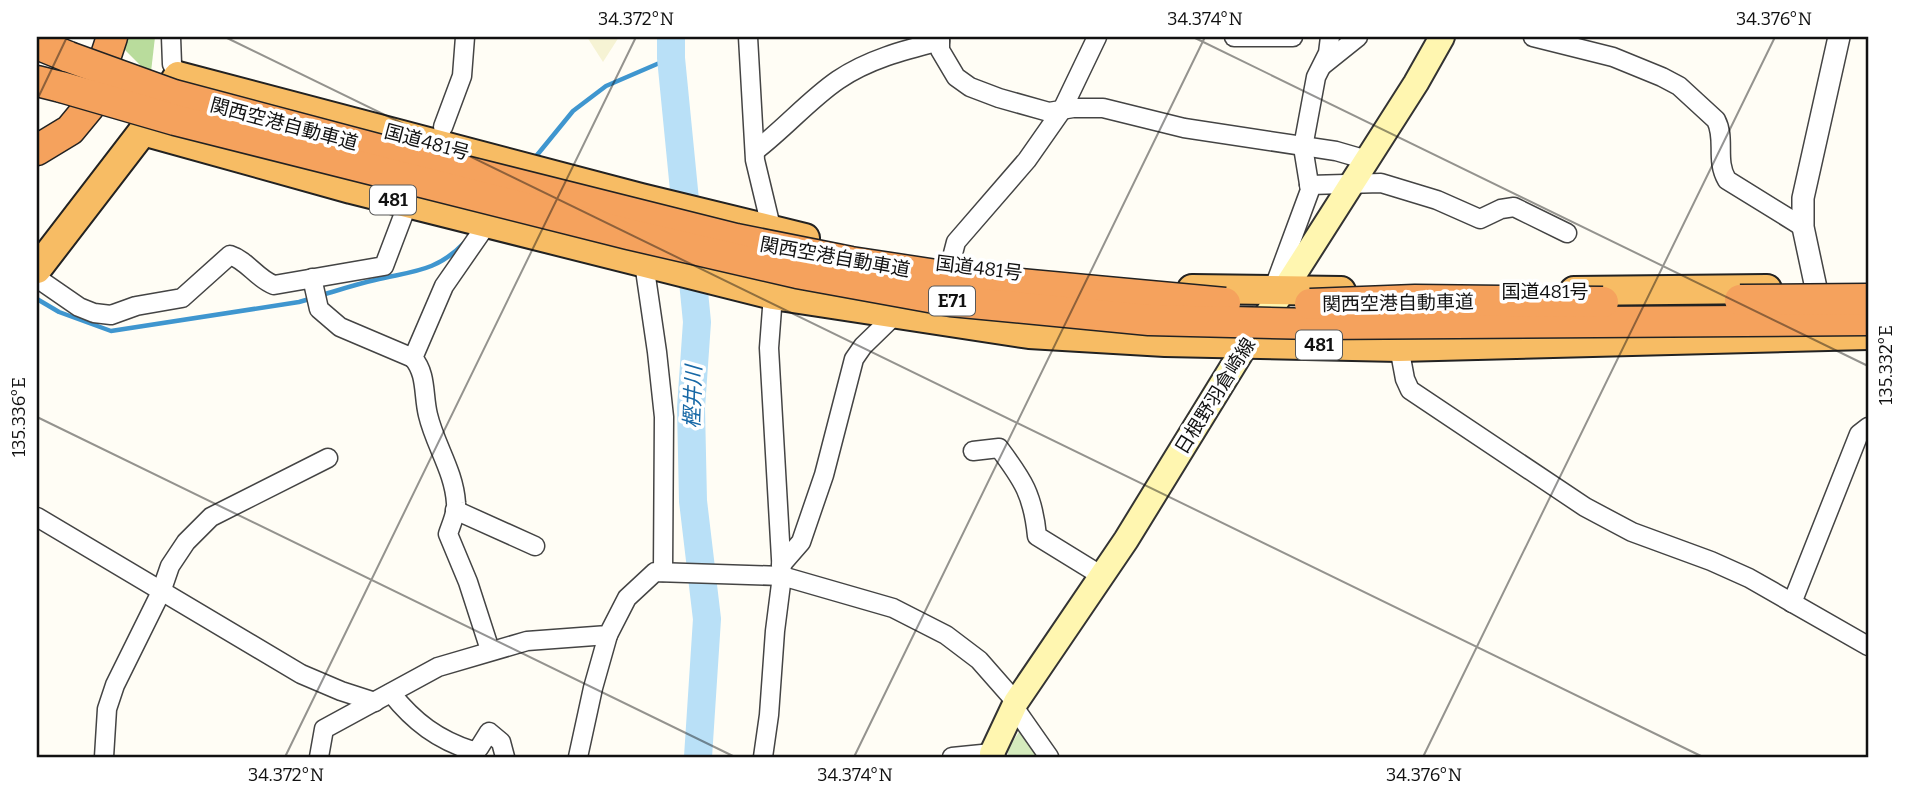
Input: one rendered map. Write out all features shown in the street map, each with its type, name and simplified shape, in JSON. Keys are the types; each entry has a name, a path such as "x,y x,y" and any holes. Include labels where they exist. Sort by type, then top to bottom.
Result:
{"highway":[{"path":"37,150 70,130 89,107 111,37"},
{"name":"関西空港自動車道","path":"37,44 187,98 377,149 736,239 851,262 956,278 1264,306 1415,300 1635,302 1868,299"},
{"path":"37,269 143,131 178,76"},
{"name":"国道481号","path":"178,76 772,231 950,265 1147,288 1395,293 1868,287"},
{"name":"関西空港自動車道","path":"49,84 189,123 628,234 797,273 951,301 1149,320 1315,324 1868,320"},
{"name":"481","path":"143,131 338,186 773,295 1028,334 1165,342 1399,347 1868,335"}],"main road":[{"name":"日根野羽倉崎線","path":"992,755 1015,704 1102,576 1278,290 1352,184 1442,37"}],"street":[{"path":"171,37 172,64 178,76"},
{"path":"443,127 462,76 465,37"},
{"path":"748,37 755,151 772,231"},
{"path":"950,265 956,242 1027,160 1062,110 1097,37"},
{"path":"1234,37 1293,37"},
{"path":"1321,68 1358,37"},
{"path":"1533,37 1586,42 1679,86 1716,120 1720,127 1721,170 1727,180 1803,227"},
{"path":"1816,288 1803,227 1803,198 1839,37"},
{"path":"1278,290 1310,190 1303,147 1316,77 1328,53 1325,38"},
{"path":"755,151 777,135 836,81 863,64 940,39 940,50 956,78 970,87 999,98 1049,112 1103,108 1184,128 1336,151 1367,160"},
{"path":"1309,185 1381,183 1437,200 1480,219 1501,209 1514,207 1567,233"},
{"path":"37,278 79,307 94,313 111,315 136,306 182,298 230,255 239,258 261,280 274,285 384,266 403,216"},
{"path":"413,358 444,286 487,224"},
{"path":"644,263 664,417 663,572"},
{"path":"312,278 319,309 340,327 413,358 421,368 427,414 451,474 457,505 448,534 468,582 490,650"},
{"path":"763,757 782,570 769,348 773,295"},
{"path":"782,570 801,542 824,475 854,359 863,346 896,314"},
{"path":"1399,347 1405,379 1410,390 1574,499 1632,532 1749,578 1868,646"},
{"path":"1792,603 1858,434 1868,427"},
{"path":"973,451 999,448 1023,480 1034,509 1037,536 1102,576"},
{"path":"104,757 107,709 115,685 161,592 170,566 186,542 211,517 328,458"},
{"path":"455,510 535,546"},
{"path":"37,517 301,674 341,691 383,698 456,746 473,751 489,732 501,742 505,757"},
{"path":"578,757 608,635 627,598 654,572 782,570 894,608 946,635 979,660 1015,704 1049,757"},
{"path":"319,757 324,729 439,667 527,641 608,635"},
{"path":"952,757 992,755"}],"shaded area":[{"path":"587,37 619,37 603,62"}],"green space":[{"path":"121,37 155,37 151,72 143,68 121,46"},
{"path":"1025,723 1047,757 1009,757 1007,750"}],"waterway":[{"name":"樫井川","path":"671,37 697,322 691,408 693,501 707,619 698,757"},
{"path":"533,160 573,111 606,86 671,58"},
{"path":"322,295 434,265 465,242"},
{"path":"37,299 59,312 111,331 313,298"}]}
